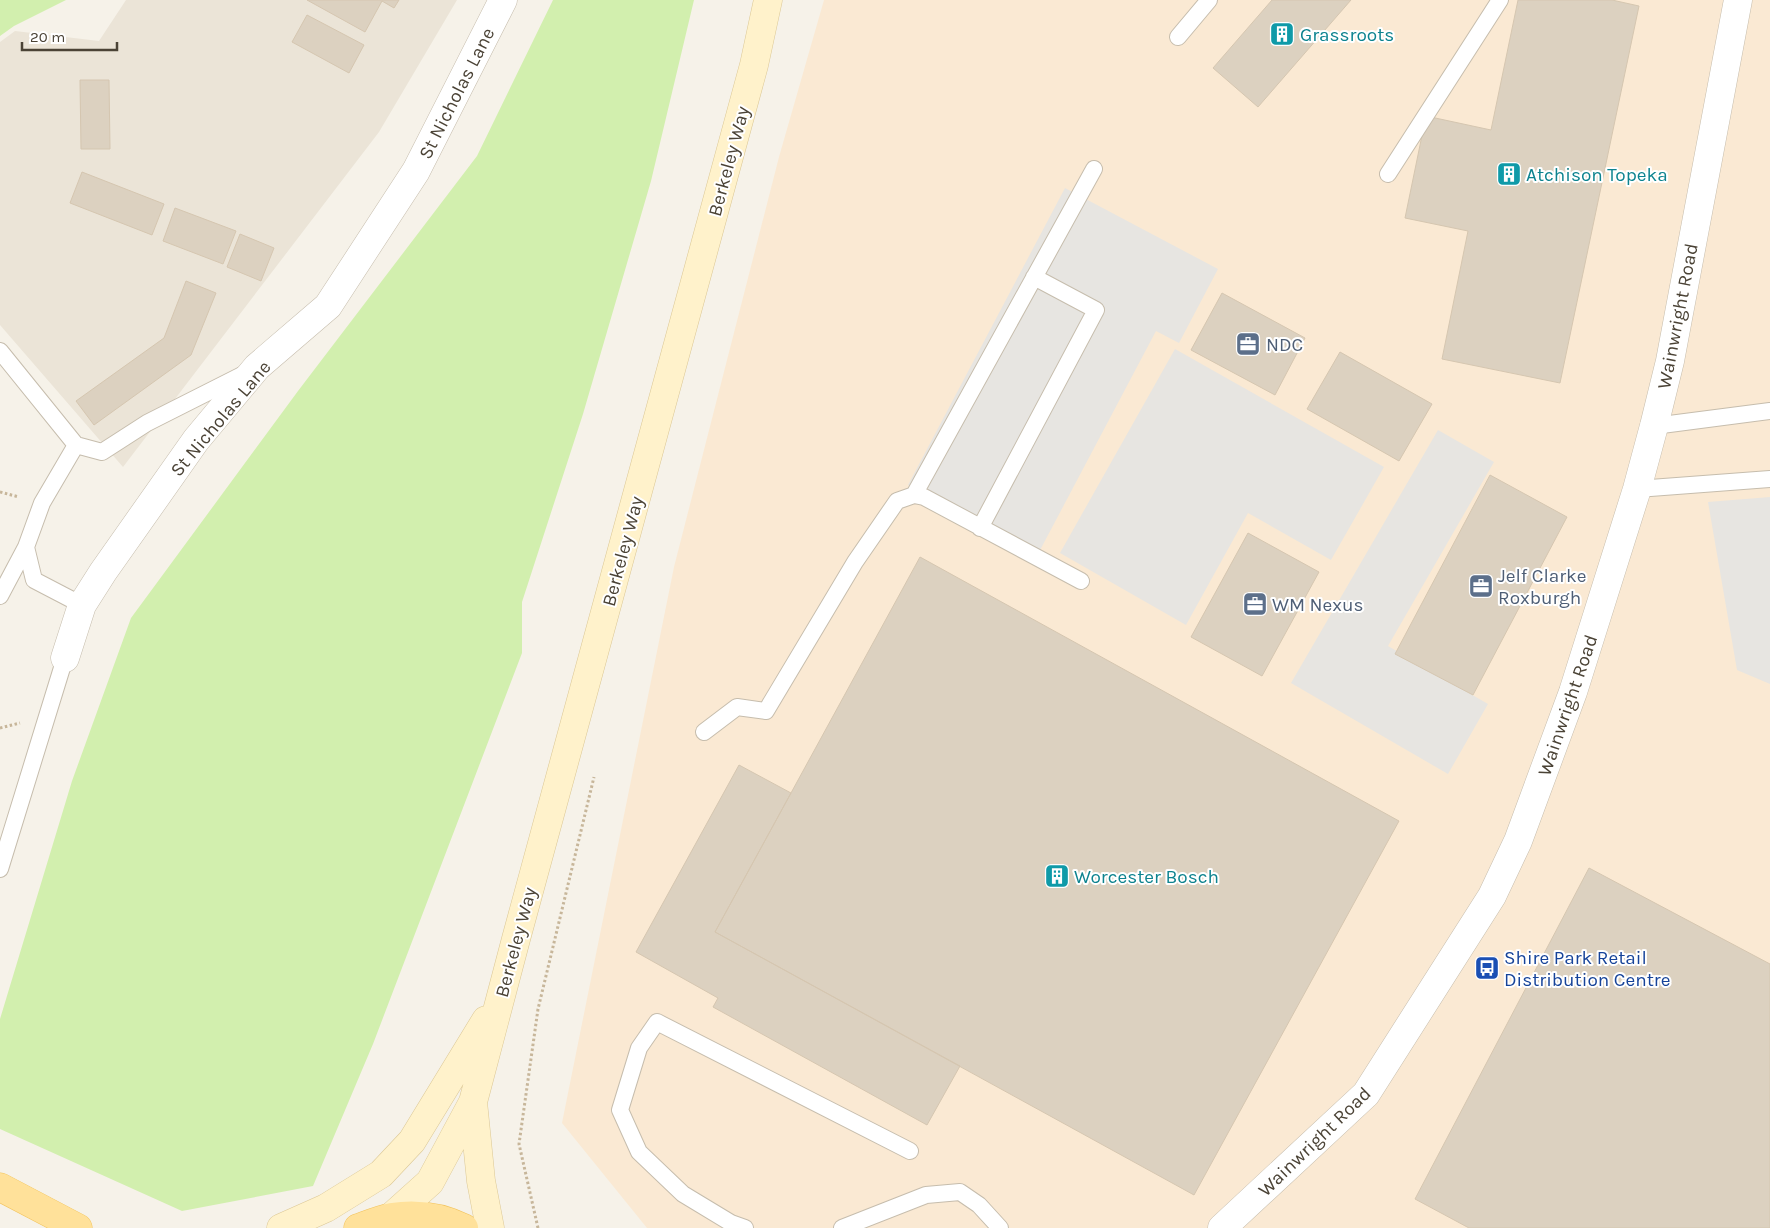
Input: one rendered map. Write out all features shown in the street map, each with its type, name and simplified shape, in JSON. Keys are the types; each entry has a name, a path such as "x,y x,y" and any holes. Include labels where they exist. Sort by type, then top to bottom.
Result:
{"main road":[{"name":"Berkeley Way","path":"391,1217 430,1182 473,1102 754,65 768,0"},
{"path":"281,1228 326,1208 381,1174 412,1141 500,998"},
{"name":"Berkeley Way","path":"473,1102 481,1181 490,1228"},
{"path":"0,1187 78,1228"},
{"path":"358,1228 391,1217 424,1216 449,1220 464,1228"}],"street":[{"name":"St Nicholas Lane","path":"65,658 82,605 196,440 257,367 328,306 416,171 503,0"},
{"name":"Wainwright Road","path":"1222,1228 1366,1094 1492,896 1518,842 1573,692 1637,489 1654,426 1670,361 1738,0"}],"lane":[{"path":"1178,37 1210,0"},
{"path":"1388,174 1500,0"},
{"path":"914,495 1094,169"},
{"path":"980,528 1096,310 1034,277"},
{"path":"0,351 76,445 102,452 148,423 257,367"},
{"path":"1654,426 1770,411"},
{"path":"0,596 26,547 42,503 76,445"},
{"path":"1637,489 1770,479"},
{"path":"704,732 737,707 766,711 855,562 898,502 914,495 924,497 1081,581"},
{"path":"26,547 34,580 82,605"},
{"name":"St Nicholas Lane","path":"0,869 65,658"},
{"path":"745,1228 731,1223 683,1194 639,1152 620,1110 639,1048 657,1022 910,1151"},
{"path":"842,1228 926,1195 960,1192 979,1205 1000,1228"}],"path":[{"path":"538,1228 520,1144 538,1009 596,770"}],"shaded area":[{"path":"126,0 457,0 379,132 123,467 0,325 0,42 15,31 99,41"},
{"path":"824,0 1770,0 1770,1228 647,1228 562,1123 674,567 779,157"},
{"path":"1065,188 1218,269 1179,343 1156,331 1038,554 908,485"},
{"path":"1175,349 1384,467 1331,560 1248,513 1186,625 1060,553"},
{"path":"1438,430 1494,462 1388,646 1488,704 1448,774 1291,683"},
{"path":"1770,497 1770,684 1737,670 1708,502"}],"green space":[{"path":"0,0 66,0 14,26 0,36"},
{"path":"553,0 694,0 651,181 583,414 522,602 522,653 373,1044 313,1186 182,1211 0,1129 0,1019 72,781 131,618 298,391 477,156"}],"building":[{"path":"307,0 399,0 394,8 382,1 365,32"},
{"name":"Grassroots","path":"1272,0 1351,0 1258,107 1213,68"},
{"name":"Atchison Topeka","path":"1518,0 1612,0 1639,6 1560,383 1442,359 1468,231 1405,218 1426,116 1491,130"},
{"path":"307,15 364,45 349,73 292,42"},
{"path":"80,80 109,80 110,149 81,149"},
{"path":"82,172 164,204 152,235 70,203"},
{"path":"175,208 236,231 223,264 163,241"},
{"path":"240,234 274,248 261,281 227,267"},
{"path":"186,281 216,293 191,355 94,425 76,401 164,338"},
{"name":"NDC","path":"1222,293 1305,338 1275,395 1191,350"},
{"path":"1340,352 1432,404 1399,461 1307,409"},
{"name":"Jelf Clarke Roxburgh","path":"1490,475 1567,517 1473,695 1395,654"},
{"name":"WM Nexus","path":"1248,533 1319,572 1262,676 1191,637"},
{"name":"Worcester Bosch","path":"920,557 1399,821 1194,1195 715,932"},
{"path":"739,765 791,793 715,932 960,1066 927,1125 713,1007 718,998 636,952"},
{"path":"1589,868 1770,964 1770,1228 1469,1228 1415,1199"}],"place":[{"name":"Grassroots","path":"1282,34"},
{"name":"Atchison Topeka","path":"1509,174"},
{"name":"NDC","path":"1248,344"},
{"name":"Jelf Clarke Roxburgh","path":"1481,586"},
{"name":"WM Nexus","path":"1255,604"},
{"name":"Worcester Bosch","path":"1057,876"},
{"name":"Shire Park Retail Distribution Centre","path":"1487,968"}]}
